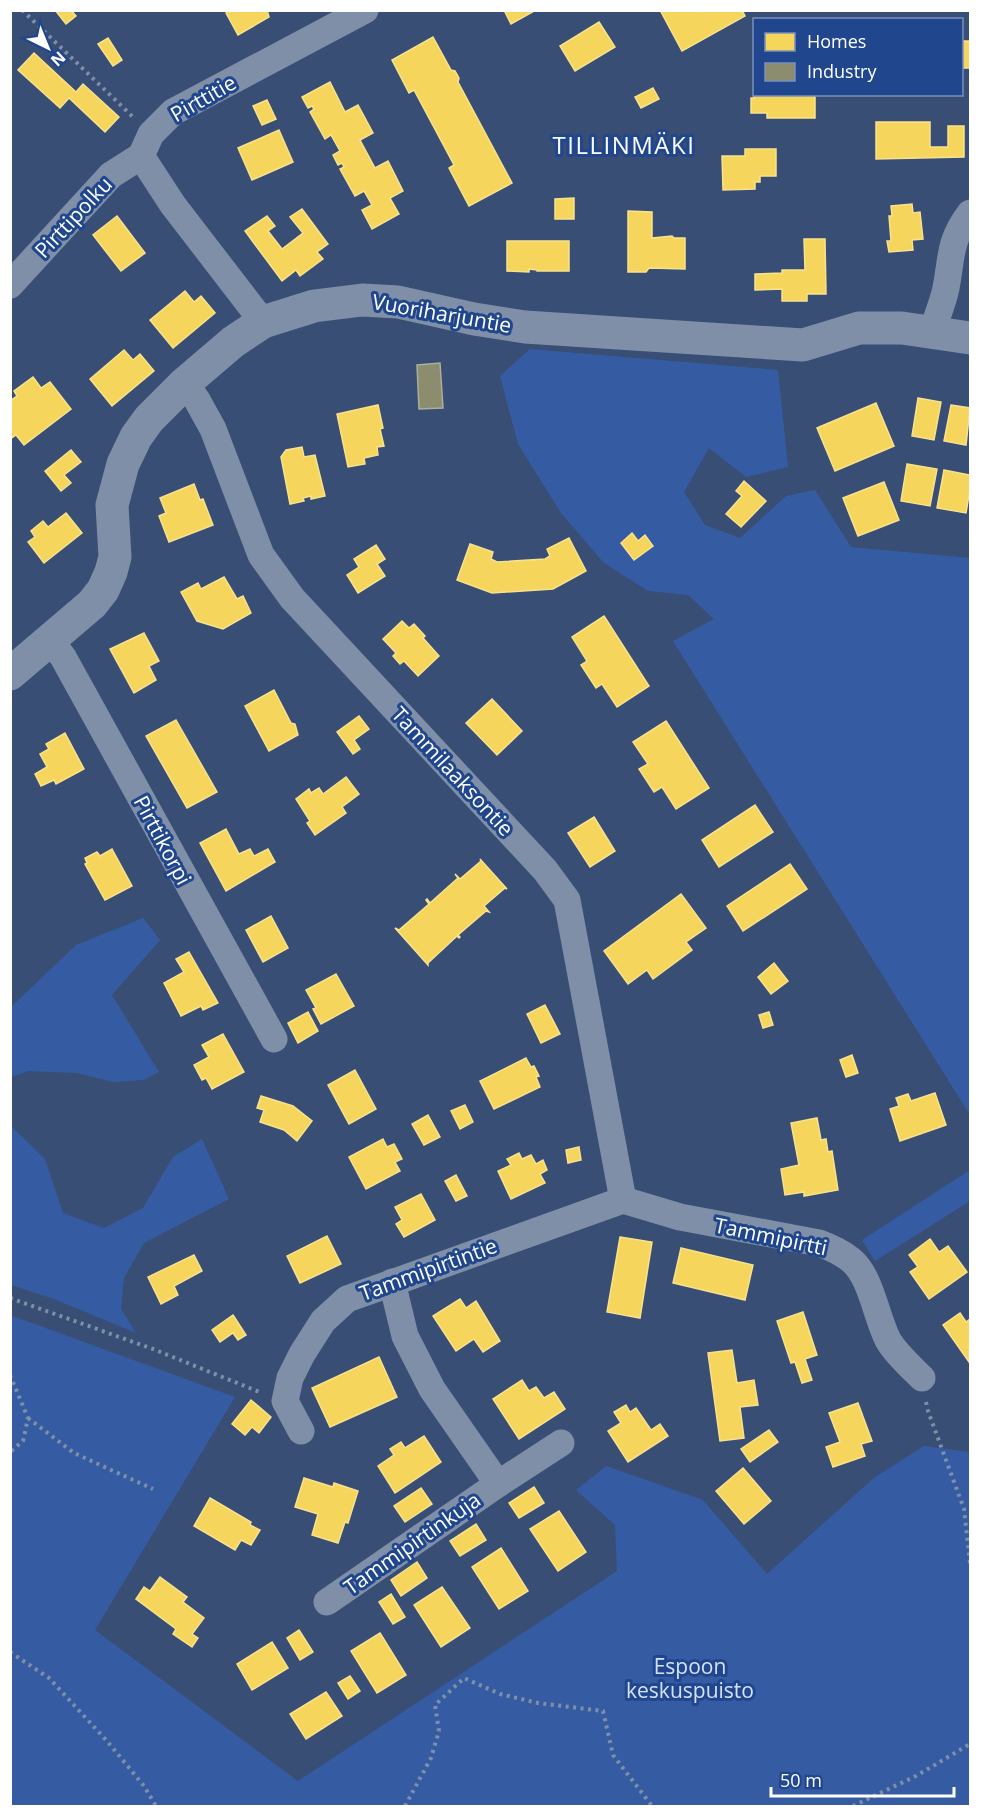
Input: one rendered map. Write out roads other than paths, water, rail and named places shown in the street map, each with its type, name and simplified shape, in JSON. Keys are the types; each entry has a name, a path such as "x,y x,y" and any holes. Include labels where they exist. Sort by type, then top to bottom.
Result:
{"street":[{"name":"Pirttitie","path":"146,145 173,112 365,10"},
{"name":"Pirttipolku","path":"10,285 111,175 146,145"},
{"path":"146,145 173,205 263,322"},
{"path":"932,333 946,289 951,247 970,213"},
{"name":"Vuoriharjuntie","path":"10,674 92,604 103,590 115,557 112,505 123,464 136,437 149,419 185,383 233,342 263,322 314,306 362,300 398,302 474,319 525,327 803,345 859,328 902,328 970,338"},
{"name":"Tammilaaksontie","path":"185,383 213,429 261,555 286,589 545,870 567,900 624,1200"},
{"name":"Pirttikorpi","path":"51,641 63,657 274,1040"},
{"name":"Tammipirtintie","path":"301,1431 285,1401 290,1378 323,1321 347,1299 624,1200"},
{"name":"Tammipirtti","path":"624,1200 680,1217 819,1243 836,1250 853,1262 865,1281 889,1341 902,1359 922,1378"},
{"name":"Tammipirtinkuja","path":"392,1282 405,1336 432,1389 498,1484"},
{"name":"Tammipirtinkuja","path":"327,1602 561,1443"}],"district":[{"name":"TILLINMÄKI","path":"624,144"}],"park label":[{"name":"Espoon keskuspuisto","path":"690,1678"}]}
